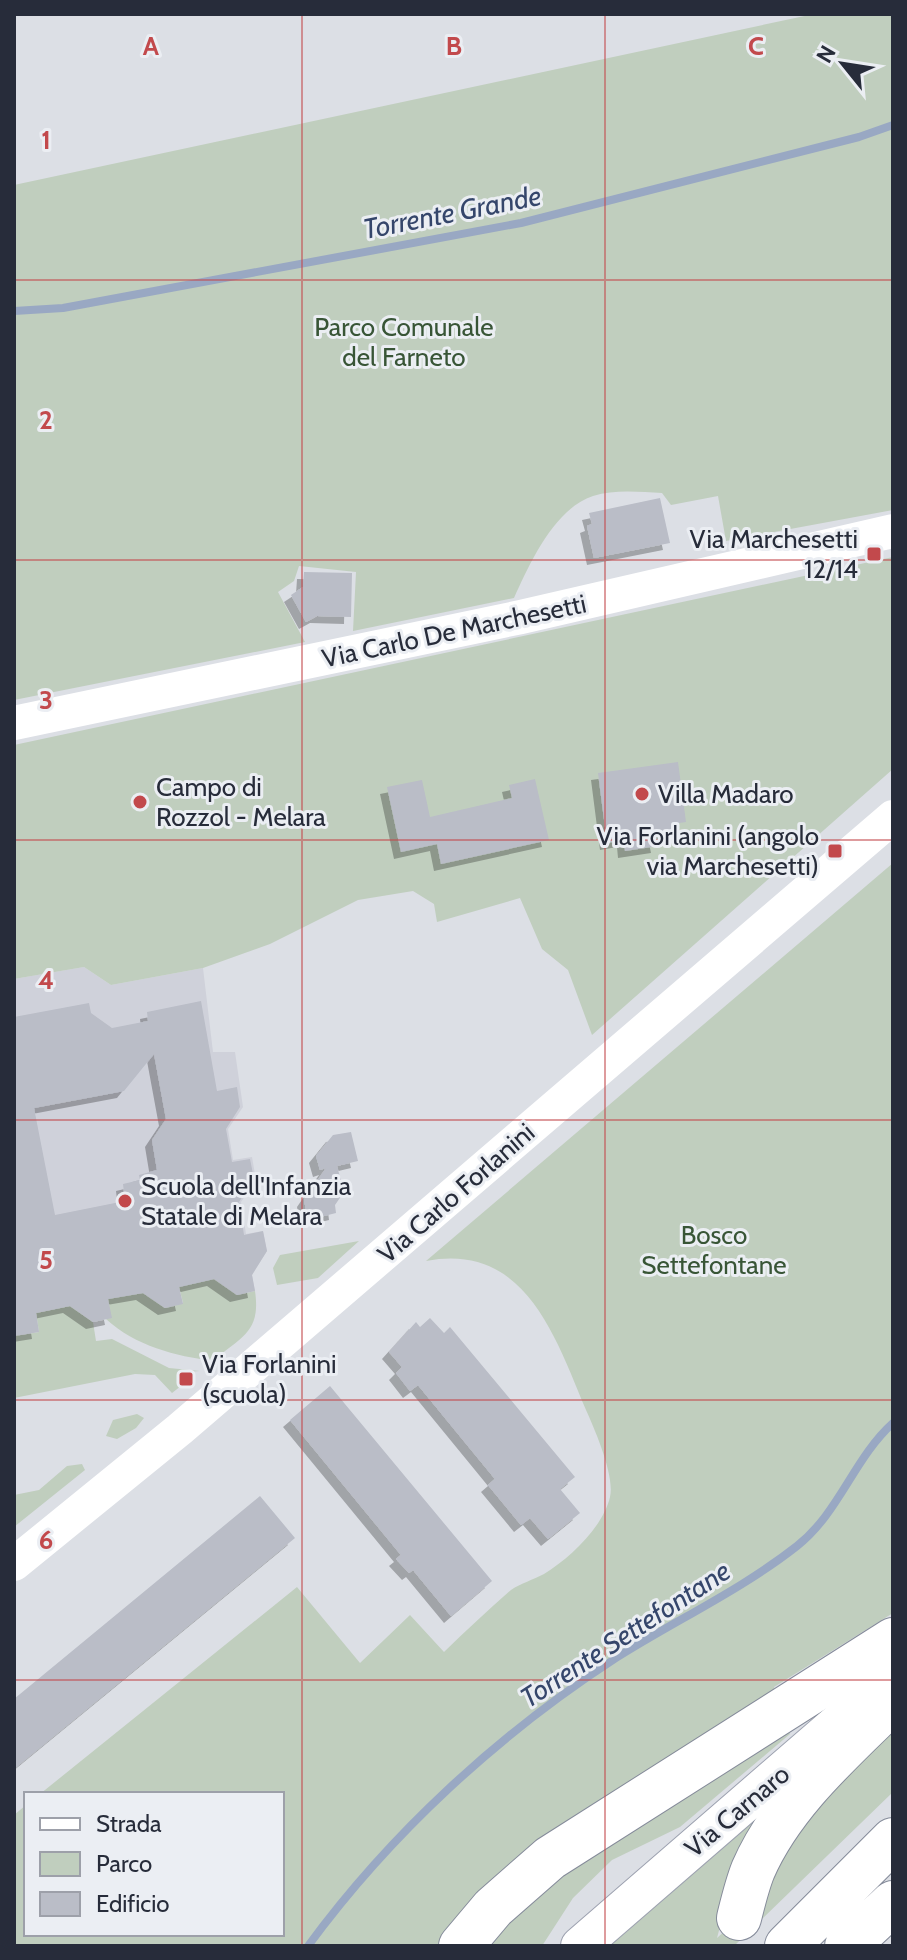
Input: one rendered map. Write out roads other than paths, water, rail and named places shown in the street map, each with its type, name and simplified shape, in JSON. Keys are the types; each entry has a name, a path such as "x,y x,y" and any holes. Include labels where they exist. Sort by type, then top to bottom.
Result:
{"highway":[{"path":"461,1946 493,1908 550,1858 893,1640"},
{"path":"739,1918 753,1870 781,1823 822,1772 893,1701"},
{"path":"787,1946 893,1840"},
{"path":"847,1946 893,1903"}],"main road":[{"name":"Via Carlo De Marchesetti","path":"14,723 521,617 893,531"},
{"name":"Via Carlo Forlanini","path":"14,1564 180,1429 893,817"},
{"name":"Via Carnaro","path":"580,1946 893,1675"}],"waterway":[{"name":"Torrente Grande","path":"14,311 63,308 521,223 859,137 893,125"},
{"name":"Torrente Settefontane","path":"308,1946 340,1904 411,1825 530,1719 616,1658 776,1562 812,1533 836,1502 867,1452 893,1423"}],"place":[{"name":"Via Marchesetti 12/14","path":"874,554"},
{"name":"Villa Madaro","path":"642,794"},
{"name":"Campo di Rozzol - Melara","path":"140,802"},
{"name":"Via Forlanini (angolo via Marchesetti)","path":"835,851"},
{"name":"Scuola dell'Infanzia Statale di Melara","path":"125,1201"},
{"name":"Via Forlanini (scuola)","path":"186,1379"}],"park label":[{"name":"Parco Comunale del Farneto","path":"404,342"},
{"name":"Bosco Settefontane","path":"714,1250"}]}
